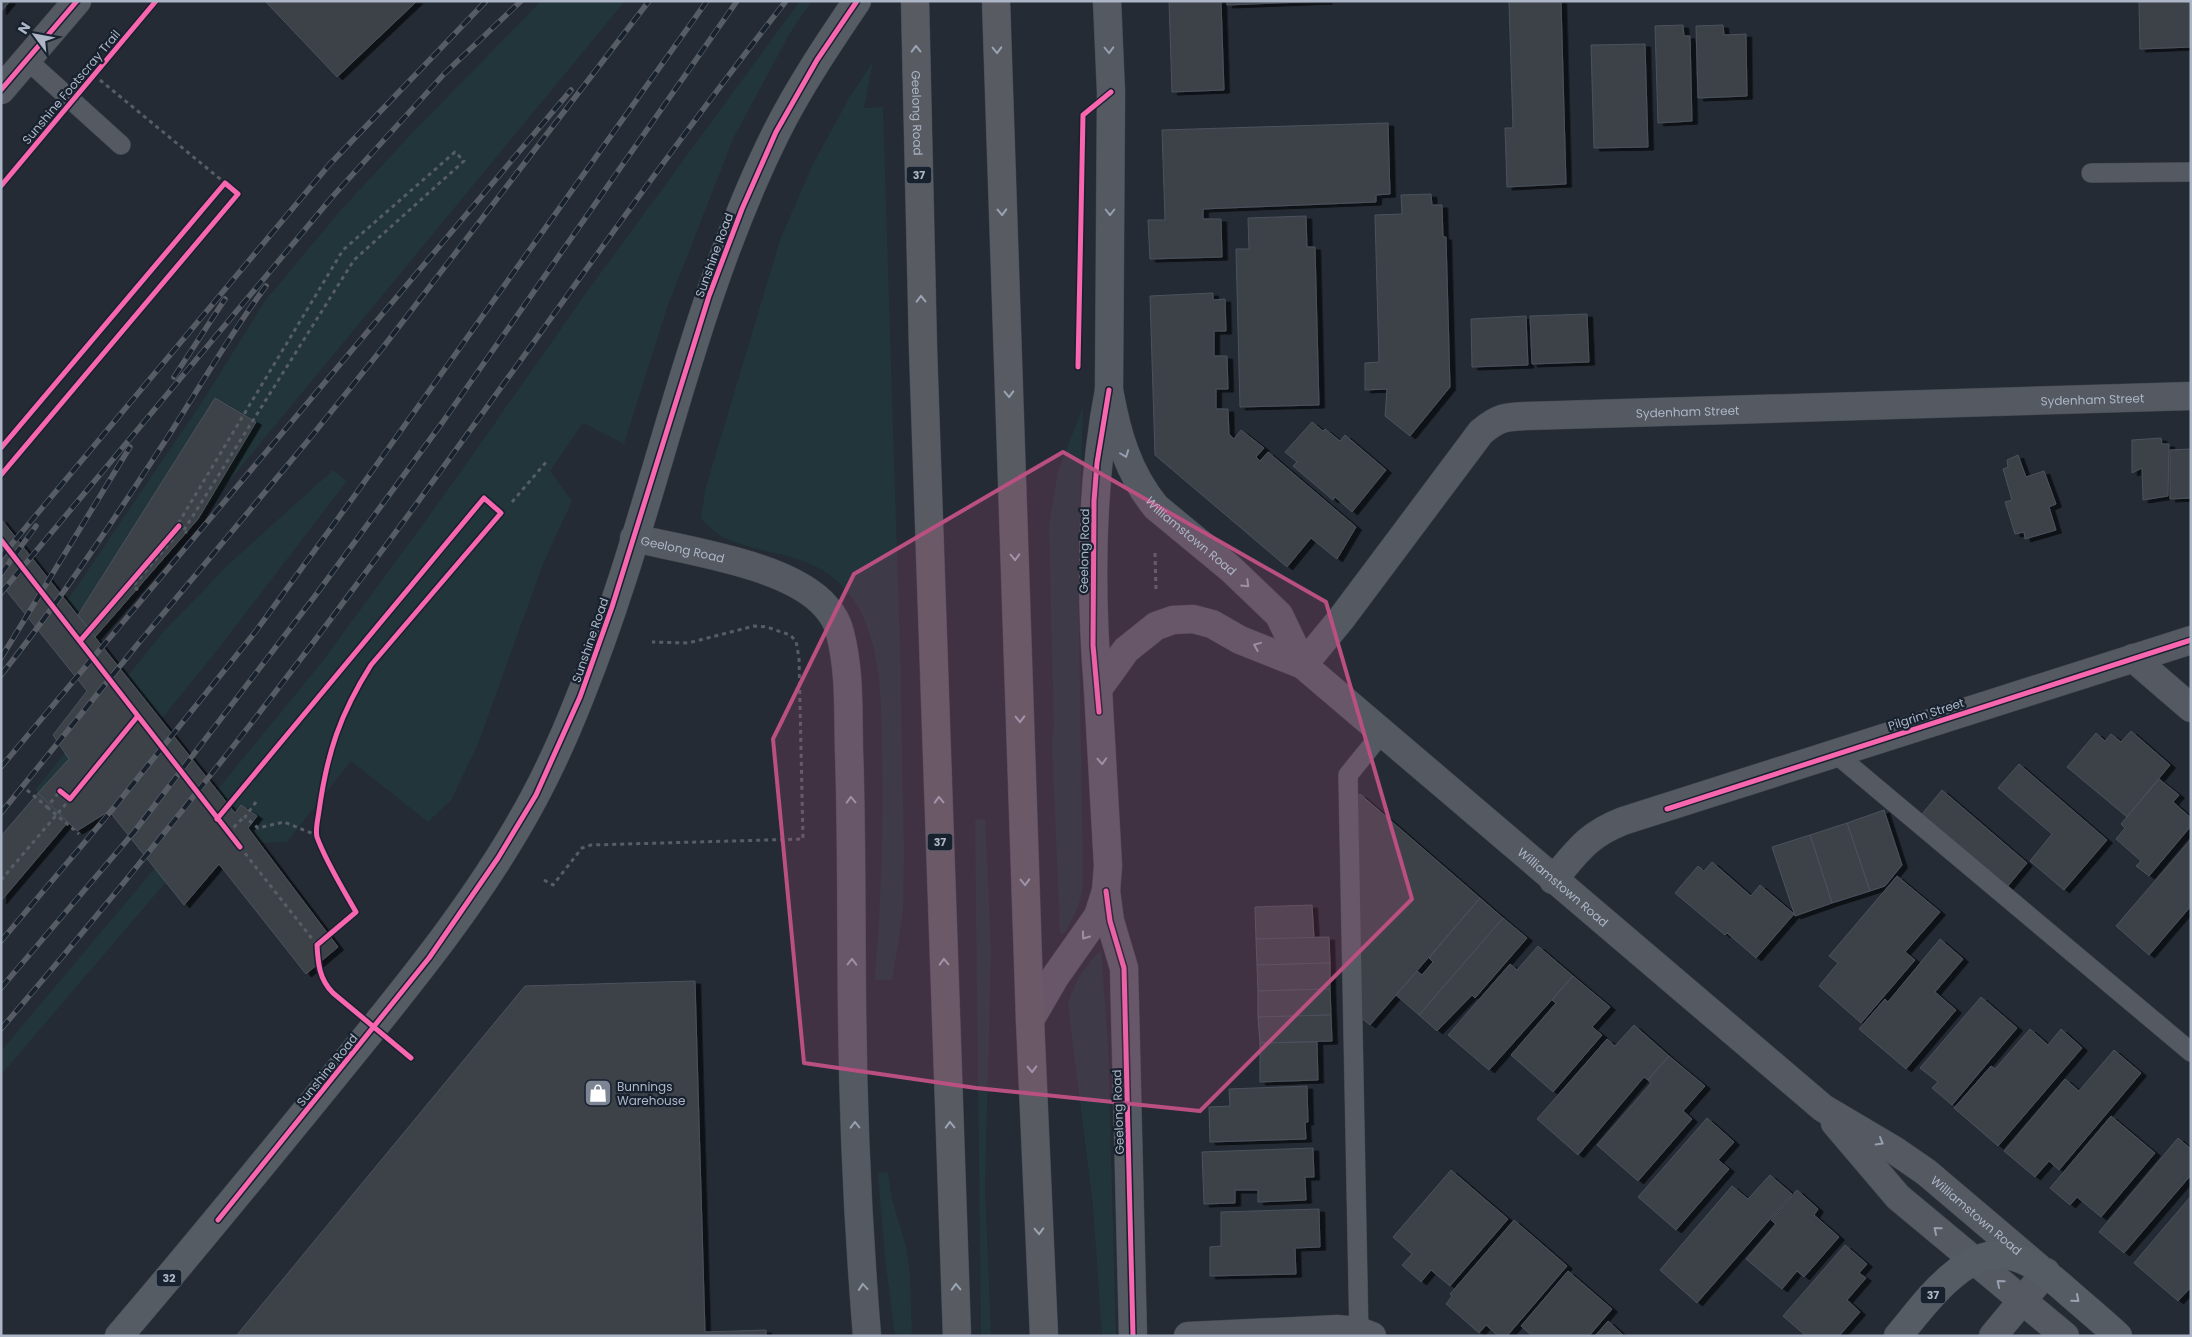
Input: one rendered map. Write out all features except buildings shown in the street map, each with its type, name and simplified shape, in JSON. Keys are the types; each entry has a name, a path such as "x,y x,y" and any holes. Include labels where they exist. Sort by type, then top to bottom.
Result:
{"highway":[{"name":"Geelong Road","path":"915,1 922,348 958,1336"},
{"path":"996,1 1030,1020 1044,1336"}],"main road":[{"name":"Sunshine Road","path":"120,1336 224,1213 429,958 498,858 536,795 580,697 634,538 709,296 742,209 776,132 818,60 857,1"},
{"name":"37","path":"1898,1336 1950,1277 1974,1262 1989,1257 2005,1255 2023,1258 2042,1270"},
{"name":"Williamstown Road","path":"2042,1270 2118,1336"}],"street":[{"path":"1,90 77,1"},
{"name":"Geelong Road","path":"1108,1 1110,92 1109,390 1097,462 1094,501 1093,645 1098,689 1108,866 1106,891 1110,921 1124,968 1133,1336"},
{"name":"Williamstown Road","path":"1109,390 1118,433 1126,458 1146,495 1156,507 1231,569 1279,615 1303,665"},
{"name":"Sydenham Street","path":"1303,665 1341,620 1481,432 1494,421 1509,417 1537,415 2191,396"},
{"name":"Geelong Road","path":"634,538 752,566 780,576 802,588 825,606 840,631 846,670 851,807 852,1006 856,1199 867,1336"},
{"name":"Williamstown Road","path":"1098,689 1116,661 1136,640 1156,626 1182,618 1212,624 1240,640 1303,665 1553,880 1823,1108 1894,1150 1926,1172 2042,1270"},
{"name":"Pilgrim Street","path":"1553,880 1586,841 1602,830 2191,640"},
{"path":"2133,658 2191,708"},
{"name":"Geelong Road","path":"1030,1020 1055,977 1098,916 1106,891"},
{"name":"Williamstown Road","path":"1823,1108 1898,1197 2065,1336"},
{"path":"1993,1336 2022,1301 2042,1270"},
{"path":"1188,1336 1337,1329 1364,1334"}],"lane":[{"path":"27,60 121,145"},
{"path":"2091,173 2191,172"},
{"path":"1364,1334 1348,775 1382,733"},
{"path":"1836,754 2191,1052"}],"path":[{"path":"94,76 231,188"},
{"path":"125,589 171,538 183,530 354,260 464,161 455,152 343,250 171,538 134,586 138,590"},
{"path":"218,190 225,183"},
{"path":"512,502 547,461"},
{"path":"1155,548 1156,595"},
{"path":"544,880 553,884 582,848 591,845 804,839 799,658 796,641 790,636 767,627 754,626 688,643 652,642"},
{"path":"27,790 79,834"},
{"path":"47,807 60,791 70,799"},
{"path":"1,880 76,792"},
{"path":"228,833 242,821 256,802 245,817 258,828 284,822 316,835"},
{"path":"222,826 317,945 318,954"},
{"path":"317,827 316,835 320,844"},
{"path":"317,945 323,939"}],"highlighted area":[{"path":"1063,452 1326,602 1412,899 1200,1111 976,1088 804,1063 773,739 854,574"}],"green space":[{"path":"541,1 625,1 198,519 255,423 215,398 78,615 67,601 200,405 265,301 340,211 413,132"},
{"path":"800,1 812,1 790,33 733,139 667,308 624,444 583,423 550,471 572,501 543,564 478,744 451,800 428,822 351,761 287,842 259,843 217,790 322,662 445,494 586,293"},
{"path":"873,62 864,108 883,107 900,651 904,852 903,912 892,980 875,980 880,893 883,777 879,675 867,625 847,592 825,572 797,559 739,544 715,532 701,519 705,490 780,240 812,166 850,96"},
{"path":"1083,407 1078,566 1083,883 1077,909 1068,927 1062,934 1060,932 1052,741 1054,729 1049,525 1058,471"},
{"path":"333,470 347,481 215,653 96,800 57,809 35,790 164,631 230,563"},
{"path":"985,819 991,950 985,1187 991,1336 981,1336 975,820"},
{"path":"155,868 166,882 1,1075 1,1051"},
{"path":"1101,951 1108,1044 1116,1336 1102,1336 1093,1207 1068,1004 1080,975"},
{"path":"888,1172 892,1199 907,1250 910,1275 912,1336 895,1336 885,1257 878,1173"}],"railway":[{"path":"1,557 329,165 486,1"},
{"path":"1,593 333,196 444,74 521,1"},
{"path":"1,813 381,350 649,1"},
{"path":"1,941 112,810 256,631 707,1"},
{"path":"1,988 134,832 315,596 442,423 737,1"},
{"path":"1,1029 142,861 278,689 419,501 679,142 786,1"},
{"path":"1,767 571,90"},
{"path":"1,675 89,555 266,286"},
{"path":"174,377 225,299"},
{"path":"1,658 130,447"},
{"path":"1,574 36,526"}],"cycle path":[{"path":"1,90 77,1"},
{"name":"Sunshine Footscray Trail","path":"1,186 156,1"},
{"path":"218,1220 429,958 498,858 536,795 580,697 612,607 709,296 742,209 776,132 817,60 857,1"},
{"path":"1078,367 1083,115 1111,92"},
{"path":"1,448 225,183 238,194 1,475"},
{"path":"1099,712 1093,645 1094,501 1097,463 1109,390"},
{"path":"217,819 484,498 501,513 371,665 351,700 331,752 322,790 317,824 317,837 335,875 356,912 317,945 322,976 333,993 411,1058"},
{"path":"80,641 179,526"},
{"path":"1,540 240,847"},
{"path":"1667,809 2191,640"},
{"path":"60,791 70,799 137,717"},
{"path":"1106,891 1110,921 1124,968 1133,1336"}],"place":[{"name":"Bunnings Warehouse","path":"598,1093"}]}
